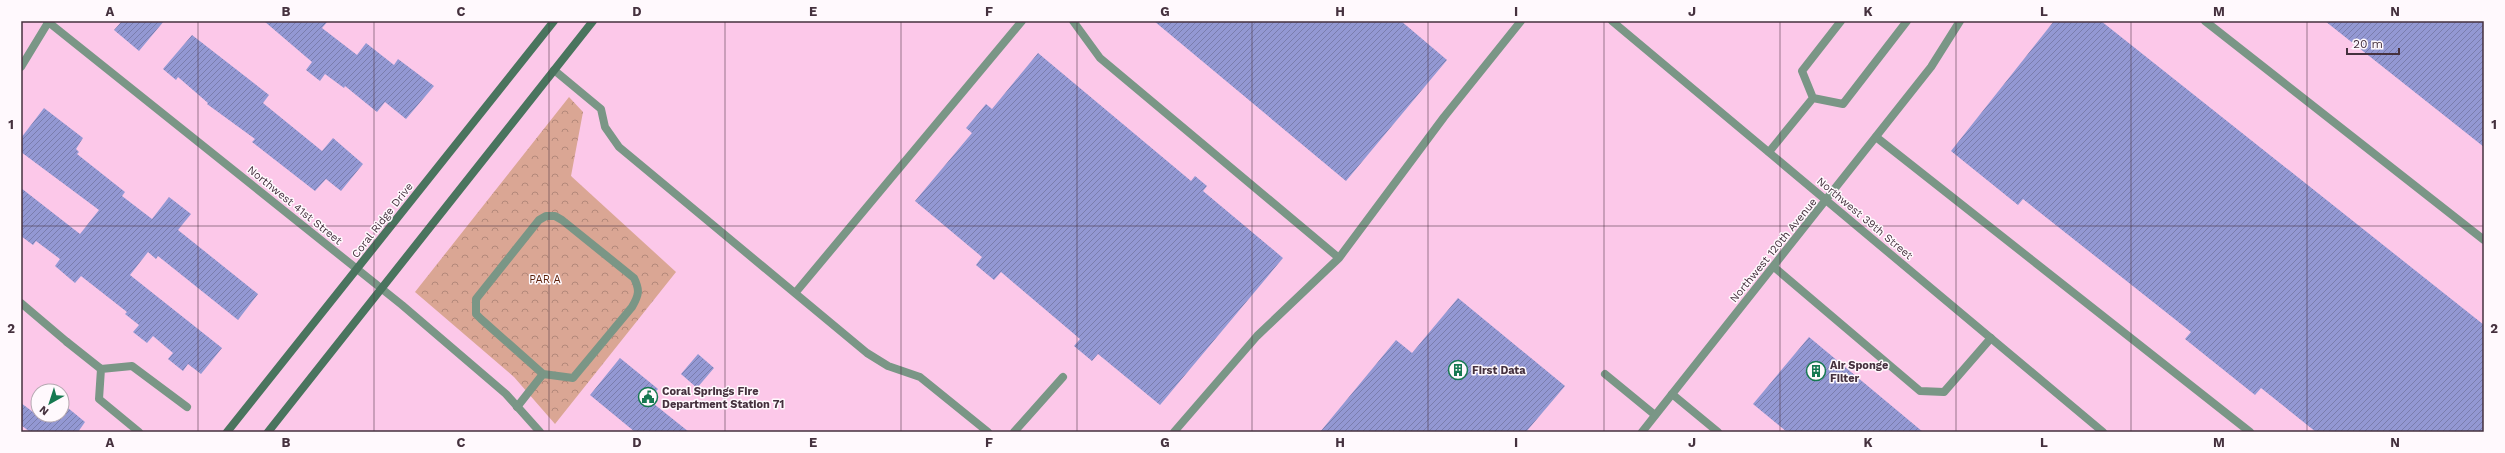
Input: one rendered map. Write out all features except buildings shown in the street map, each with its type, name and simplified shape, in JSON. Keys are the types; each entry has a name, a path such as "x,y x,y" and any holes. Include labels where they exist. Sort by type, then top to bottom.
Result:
{"main road":[{"name":"Coral Ridge Drive","path":"227,432 554,21"},
{"path":"268,432 593,21"}],"street":[{"name":"Northwest 41st Street","path":"48,21 381,288 517,407 540,432"},
{"path":"21,67 48,21"},
{"path":"796,292 1022,21"},
{"path":"1073,21 1100,58 1340,258"},
{"path":"1174,432 1257,336 1340,258 1444,117 1521,21"},
{"name":"Northwest 39th Street","path":"1612,21 2103,432"},
{"path":"1813,98 1802,71 1841,21"},
{"path":"1813,98 1843,104 1908,21"},
{"name":"Northwest 120th Avenue","path":"1642,432 1827,201 1931,67 1960,21"},
{"path":"2205,21 2484,240"},
{"path":"554,70 601,109 605,127 619,147 867,352 888,366 920,377 988,432"},
{"path":"1769,152 1813,98"},
{"path":"1876,137 2250,432"},
{"path":"546,216 555,216 634,278 639,288 638,296 632,307 573,378 543,374 481,319 475,307 476,299 539,220 546,216"},
{"path":"1774,267 1920,391 1944,392 1991,338"},
{"path":"21,303 101,369 132,366 187,407"},
{"path":"101,369 99,399 139,432"},
{"path":"517,407 543,374"},
{"path":"1605,374 1655,415"},
{"path":"1014,432 1063,377"},
{"path":"1672,394 1718,432"}],"green space":[{"name":"PAR A","path":"569,97 583,112 571,176 676,272 555,424 514,377 415,292"}],"place":[{"name":"First Data","path":"1458,370"},
{"name":"Air Sponge Filter","path":"1816,371"},
{"name":"Coral Springs Fire Department Station 71","path":"648,397"}]}
